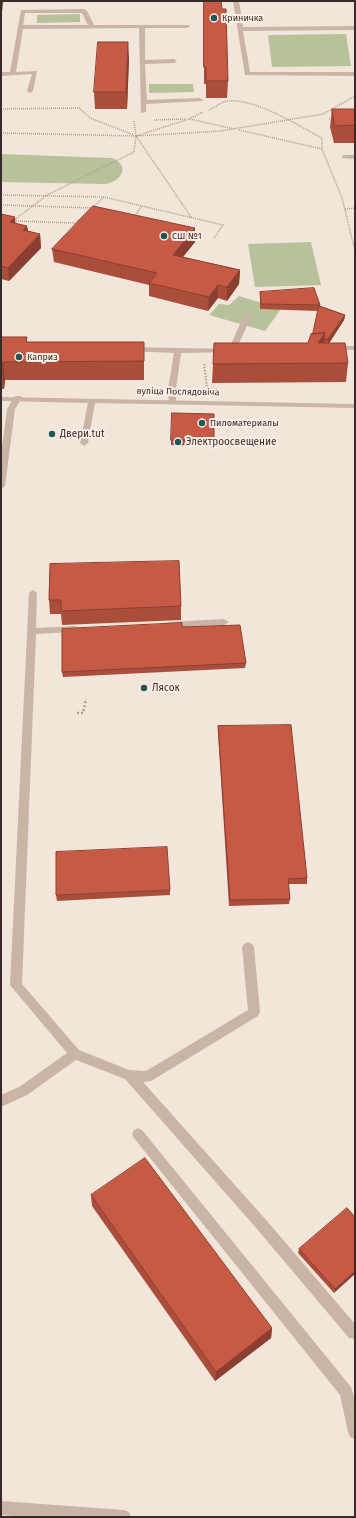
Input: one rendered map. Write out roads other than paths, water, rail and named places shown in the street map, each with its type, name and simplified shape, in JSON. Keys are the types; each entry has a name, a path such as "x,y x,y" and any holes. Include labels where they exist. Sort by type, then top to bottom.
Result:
{"street":[{"path":"236,1 247,74 355,74"},
{"path":"13,74 23,11 84,11 92,27"},
{"path":"20,27 187,26"},
{"path":"142,27 143,112"},
{"path":"240,29 355,28"},
{"path":"142,62 174,61"},
{"path":"1,74 35,72 30,91"},
{"path":"144,102 200,100"},
{"path":"344,157 355,157"},
{"path":"124,348 236,350 248,315"},
{"path":"324,348 355,348"},
{"path":"173,402 172,389 178,350"},
{"path":"1,486 11,409 18,398"},
{"name":"вуліца Послядовіча","path":"1,399 18,398 355,406"},
{"path":"84,442 92,400"},
{"path":"33,593 16,985 74,1054 129,1075 147,1076 254,1012 248,947"},
{"path":"162,625 224,622"},
{"path":"31,631 85,629"},
{"path":"1,1101 23,1091 74,1054"},
{"path":"129,1075 262,1225 354,1332"},
{"path":"138,1134 346,1392 355,1432"},
{"path":"1,1508 124,1517"}],"place":[{"name":"Криничка","path":"214,18"},
{"name":"СШ №1","path":"164,236"},
{"name":"Каприз","path":"19,357"},
{"name":"Пиломатериалы","path":"202,423"},
{"name":"Двери.tut","path":"52,434"},
{"name":"Электроосвещение","path":"178,442"},
{"name":"Лясок","path":"144,688"}]}
